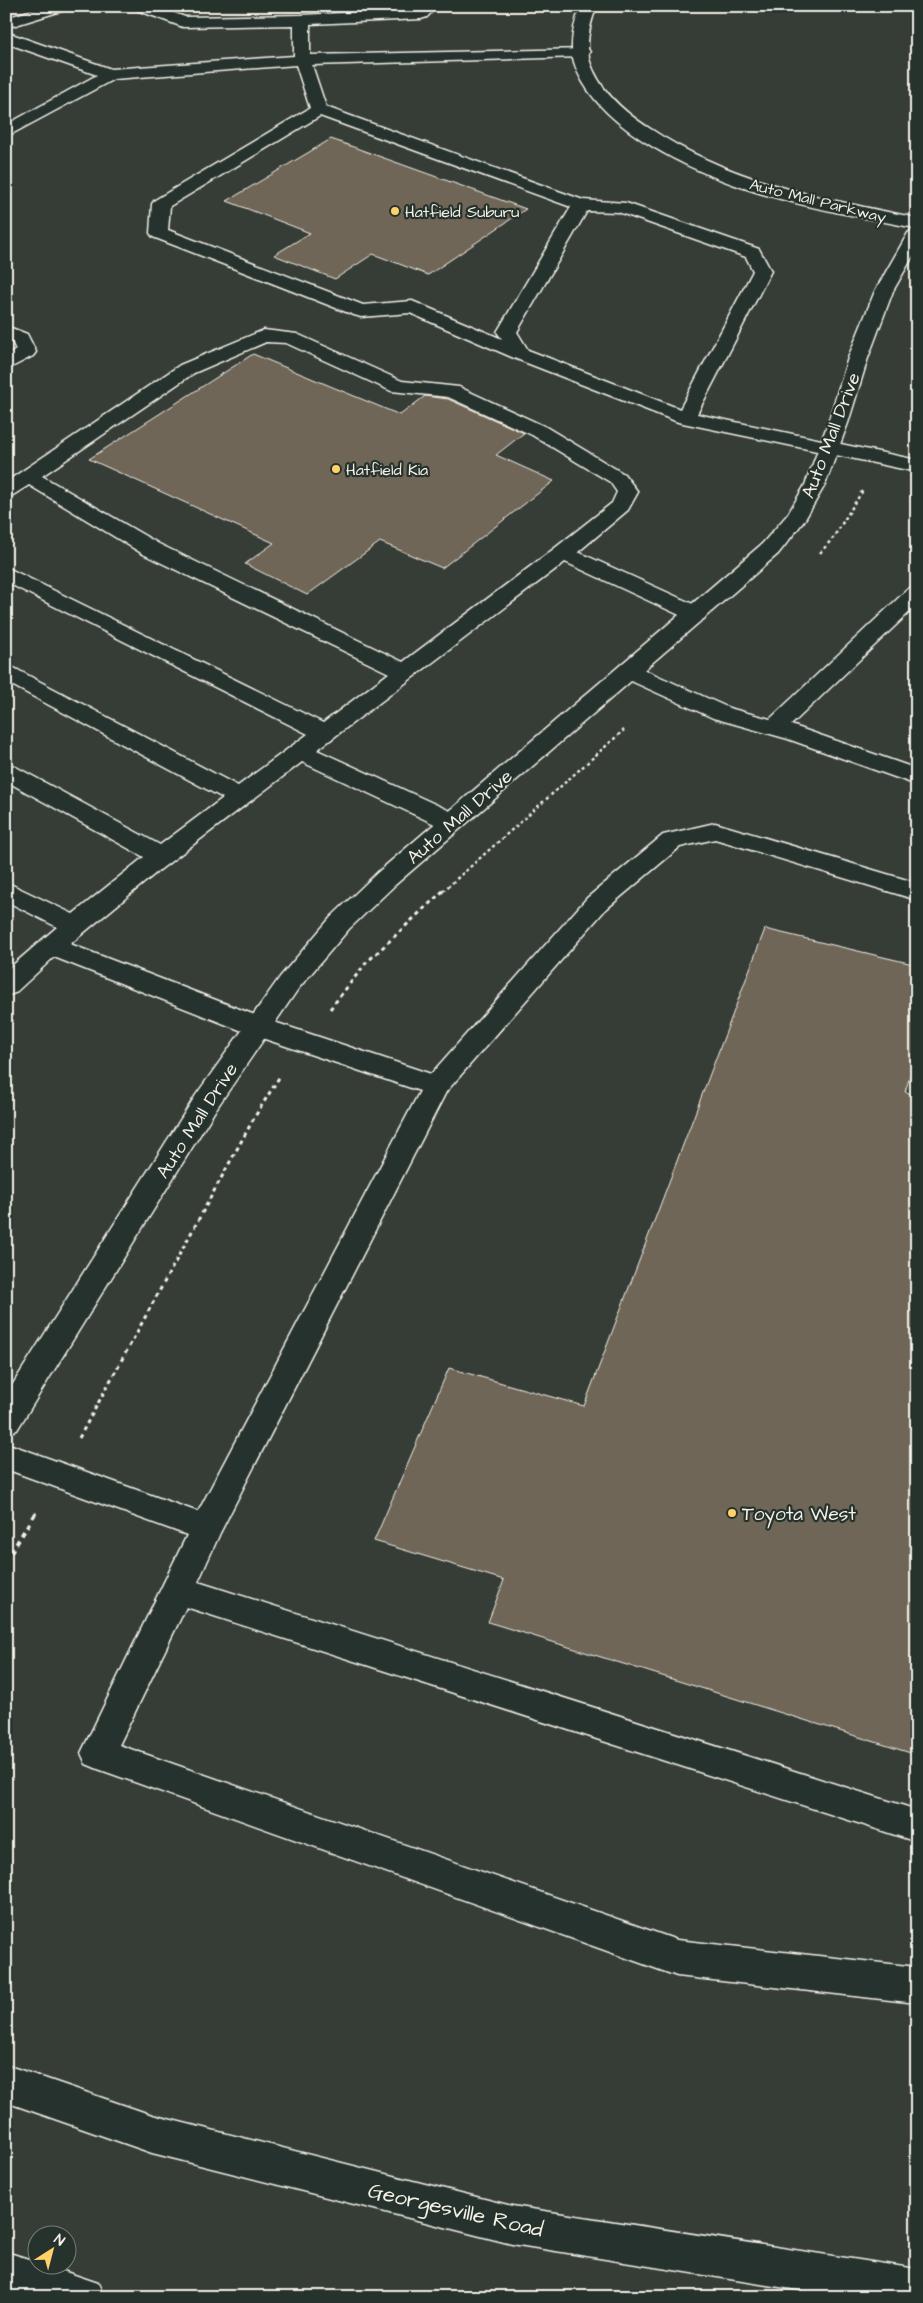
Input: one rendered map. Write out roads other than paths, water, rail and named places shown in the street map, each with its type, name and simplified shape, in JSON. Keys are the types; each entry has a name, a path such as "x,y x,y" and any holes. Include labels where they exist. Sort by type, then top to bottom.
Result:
{"street":[{"path":"6,23 62,6"},
{"path":"140,6 183,22 302,20 421,14 429,6"},
{"name":"Auto Mall Parkway","path":"589,6 580,28 582,62 590,79 604,100 631,124 667,149 764,188 917,223"},
{"path":"302,20 302,60 319,110"},
{"path":"6,37 110,74 302,60 582,52"},
{"path":"6,132 110,74"},
{"path":"319,110 581,205 620,207 753,253 762,271 685,418"},
{"path":"319,110 162,204 159,233 361,311 412,307 521,354 685,418 917,466"},
{"path":"521,354 507,332 581,205"},
{"name":"Auto Mall Drive","path":"10,1409 206,1102 289,983 340,923 386,879 770,549 797,517 815,485 838,423 858,358 884,291 917,233"},
{"path":"6,332 20,338 26,352 6,364"},
{"path":"6,491 186,369 264,336 290,338 398,387 452,391 539,431 617,478 628,492 621,506 564,553 162,856 51,946 6,987"},
{"path":"28,476 151,549 405,672"},
{"path":"564,553 696,614"},
{"path":"6,573 325,733"},
{"path":"775,728 917,593"},
{"path":"628,671 722,713 775,728 917,777"},
{"path":"6,673 240,797"},
{"path":"301,752 452,822"},
{"path":"6,771 162,856"},
{"path":"917,892 714,832 672,840 596,904 436,1086 206,1528 178,1590 98,1753 677,1958 917,1984"},
{"path":"6,890 75,926"},
{"path":"51,946 259,1027 436,1086"},
{"path":"6,1456 206,1528"},
{"path":"178,1590 917,1826"},
{"name":"Georgesville Road","path":"6,2083 152,2134 512,2225 917,2289"},
{"path":"6,2271 84,2297"}],"place":[{"name":"Hatfield Suburu","path":"395,211"},
{"name":"Hatfield Kia","path":"336,469"},
{"name":"Toyota West","path":"732,1513"}]}
